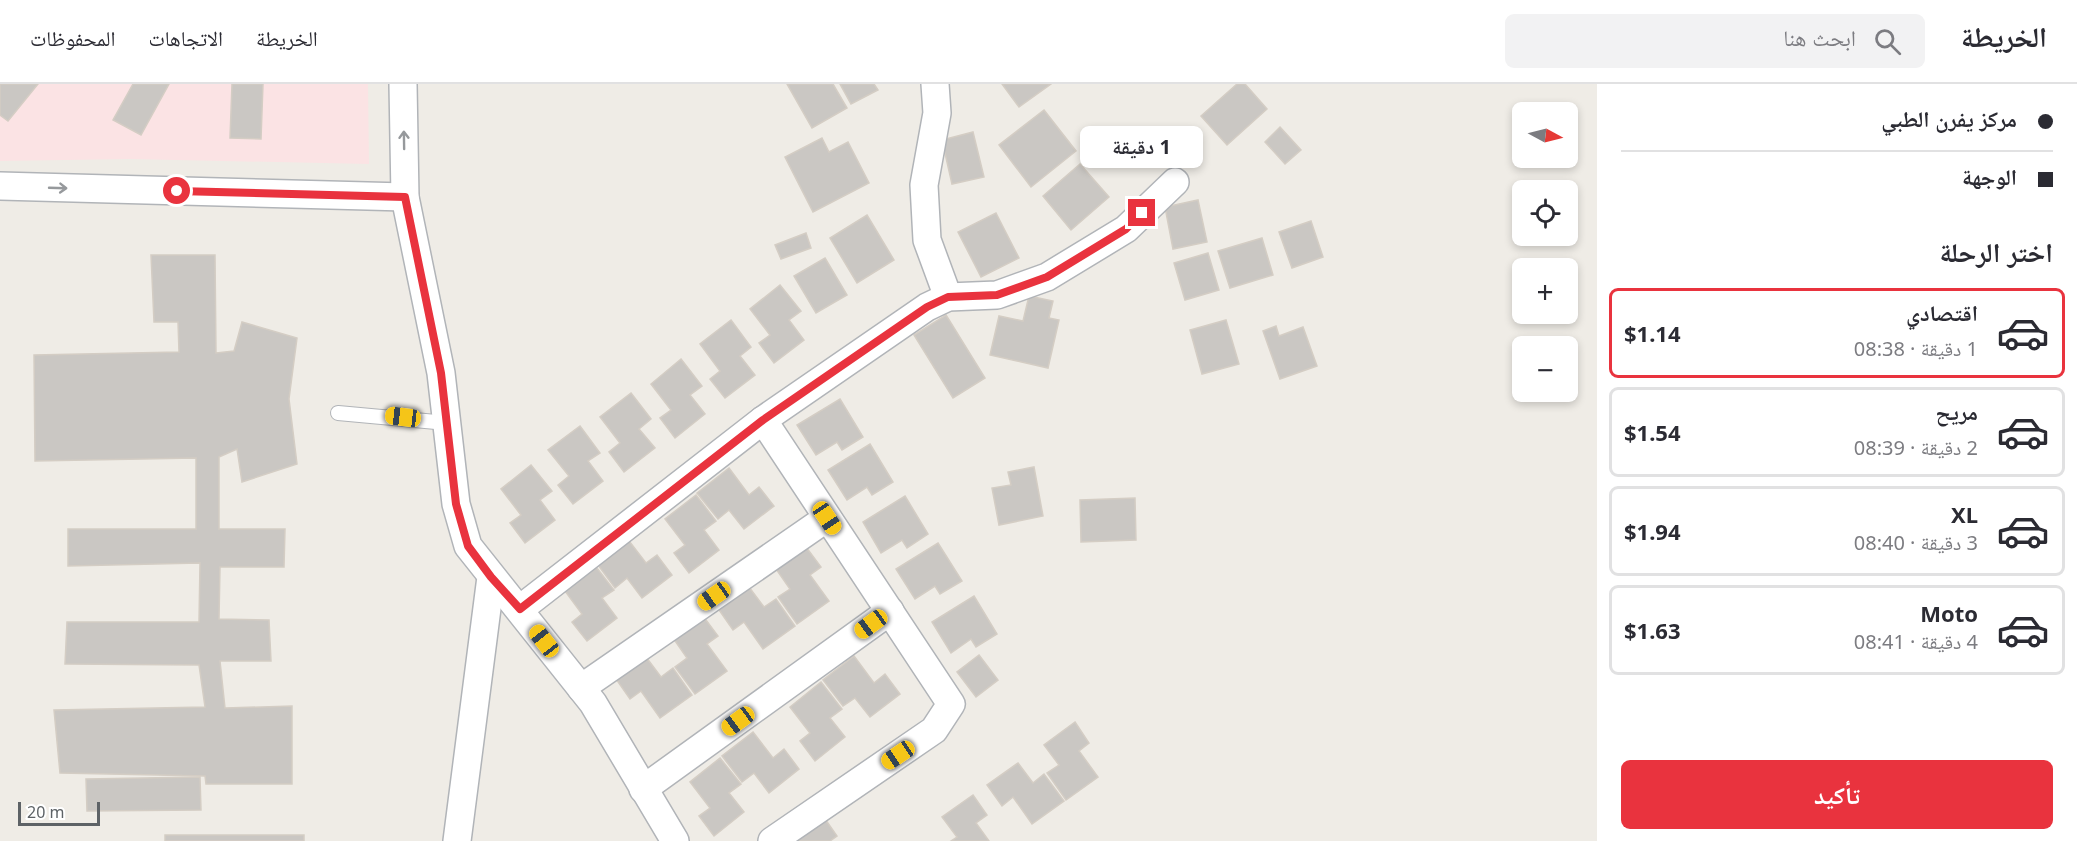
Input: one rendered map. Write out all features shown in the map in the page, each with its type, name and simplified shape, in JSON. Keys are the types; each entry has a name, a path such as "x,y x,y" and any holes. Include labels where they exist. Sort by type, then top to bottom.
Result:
{"street":[{"path":"403,84 405,197 441,373 456,504 468,546 593,703 675,841"},
{"path":"935,84 937,113 924,185 927,240 948,297"},
{"path":"520,609 763,420 927,307 948,297 997,295 1047,277 1126,229 1175,182"},
{"path":"0,186 405,197"},
{"path":"763,420 951,704 934,730 772,841"},
{"path":"581,688 827,518"},
{"path":"457,841 491,577"},
{"path":"643,789 890,611"}],"lane":[{"path":"338,413 381,414 447,423"}],"shaded area":[{"path":"0,84 368,84 369,164 130,159 0,161"}],"building":[{"path":"0,84 38,84 8,121 0,115"},
{"path":"133,84 169,84 141,135 113,120"},
{"path":"232,84 263,84 261,139 230,138"},
{"path":"787,84 833,84 847,108 812,128"},
{"path":"840,84 874,84 878,90 851,104"},
{"path":"1002,84 1051,84 1019,107"},
{"path":"1237,84 1245,84 1267,109 1227,145 1201,116"},
{"path":"1044,110 1076,151 1031,187 999,145"},
{"path":"1280,127 1301,150 1285,164 1265,142"},
{"path":"973,132 984,177 952,184 942,140"},
{"path":"822,138 829,152 848,142 869,183 813,212 785,157"},
{"path":"1080,164 1109,197 1071,230 1043,196"},
{"path":"1198,200 1207,242 1173,249 1165,207"},
{"path":"996,213 1019,258 981,277 958,232"},
{"path":"867,215 894,260 857,283 830,238"},
{"path":"1311,221 1323,257 1292,268 1279,232"},
{"path":"806,233 811,248 781,259 775,245"},
{"path":"1262,238 1273,275 1230,288 1218,251"},
{"path":"1208,253 1219,290 1185,300 1174,263"},
{"path":"151,255 215,255 216,353 234,351 242,322 297,338 289,399 297,464 242,482 237,449 219,457 219,529 285,529 284,567 220,567 219,619 269,620 271,661 220,661 225,708 292,706 292,784 206,784 205,776 60,773 54,710 205,707 199,665 65,664 67,622 199,622 200,563 68,566 68,529 196,529 196,458 35,461 34,355 179,352 178,322 154,322"},
{"path":"825,258 847,295 816,313 794,276"},
{"path":"780,285 801,311 789,320 804,340 774,363 759,343 770,335 750,309"},
{"path":"1029,296 1053,301 1049,318 1059,320 1048,368 990,355 999,316 1023,321"},
{"path":"946,315 985,378 953,398 914,335"},
{"path":"731,320 751,347 740,356 755,375 725,398 710,379 720,371 700,344"},
{"path":"1226,320 1239,364 1202,374 1190,330"},
{"path":"1276,326 1279,336 1303,327 1317,366 1280,379 1263,331"},
{"path":"681,359 702,386 690,395 705,414 675,438 660,418 671,410 651,384"},
{"path":"631,393 651,419 639,429 655,448 624,472 609,452 620,443 600,417"},
{"path":"840,399 863,437 842,450 837,442 816,455 797,425"},
{"path":"580,426 600,453 588,461 603,481 573,504 558,485 569,476 548,450"},
{"path":"870,444 893,482 872,495 867,487 847,500 828,470"},
{"path":"531,465 552,491 540,500 555,520 525,543 510,523 521,515 501,489"},
{"path":"1034,467 1043,516 999,525 992,488 1011,485 1008,472"},
{"path":"729,468 749,495 759,487 774,506 744,529 729,510 718,519 697,493"},
{"path":"696,495 716,521 704,530 719,550 689,573 674,553 685,545 665,519"},
{"path":"905,496 928,534 907,548 902,540 881,553 863,522"},
{"path":"1135,498 1136,540 1081,542 1080,500"},
{"path":"626,537 646,563 657,555 672,575 642,598 627,578 615,588 595,561"},
{"path":"938,543 962,581 940,594 935,586 915,599 896,569"},
{"path":"806,547 821,567 810,575 829,601 797,624 778,597 790,589 776,569"},
{"path":"593,563 614,590 602,598 617,618 587,641 572,622 582,614 562,587"},
{"path":"749,587 764,607 776,599 795,626 763,649 744,622 733,630 719,610"},
{"path":"974,596 997,634 976,647 971,639 951,653 932,622"},
{"path":"703,616 718,636 707,644 727,671 695,694 675,667 687,658 673,638"},
{"path":"979,655 998,680 976,697 957,672"},
{"path":"854,656 874,683 885,674 900,694 870,717 855,698 843,706 823,680"},
{"path":"646,657 661,677 673,668 692,695 660,718 641,691 630,699 616,679"},
{"path":"821,682 842,709 830,718 845,737 815,761 800,741 810,733 790,707"},
{"path":"1075,722 1089,743 1079,751 1098,777 1066,800 1047,773 1059,765 1044,745"},
{"path":"753,732 773,758 784,749 799,769 769,793 754,773 742,782 722,756"},
{"path":"720,758 741,784 729,793 744,812 714,836 699,816 710,808 690,782"},
{"path":"1018,763 1033,783 1044,774 1064,801 1032,824 1013,797 1002,806 987,785"},
{"path":"200,777 201,810 87,811 86,779"},
{"path":"973,795 987,815 976,823 989,841 951,841 957,837 942,817"},
{"path":"823,816 837,836 830,841 794,841"},
{"path":"165,835 304,835 304,841 165,841"}],"route":[{"path":"177,191 405,197 441,373 456,504 468,546 491,577 520,609 763,420 927,307 948,297 997,295 1047,277 1126,229 1142,213"}]}
